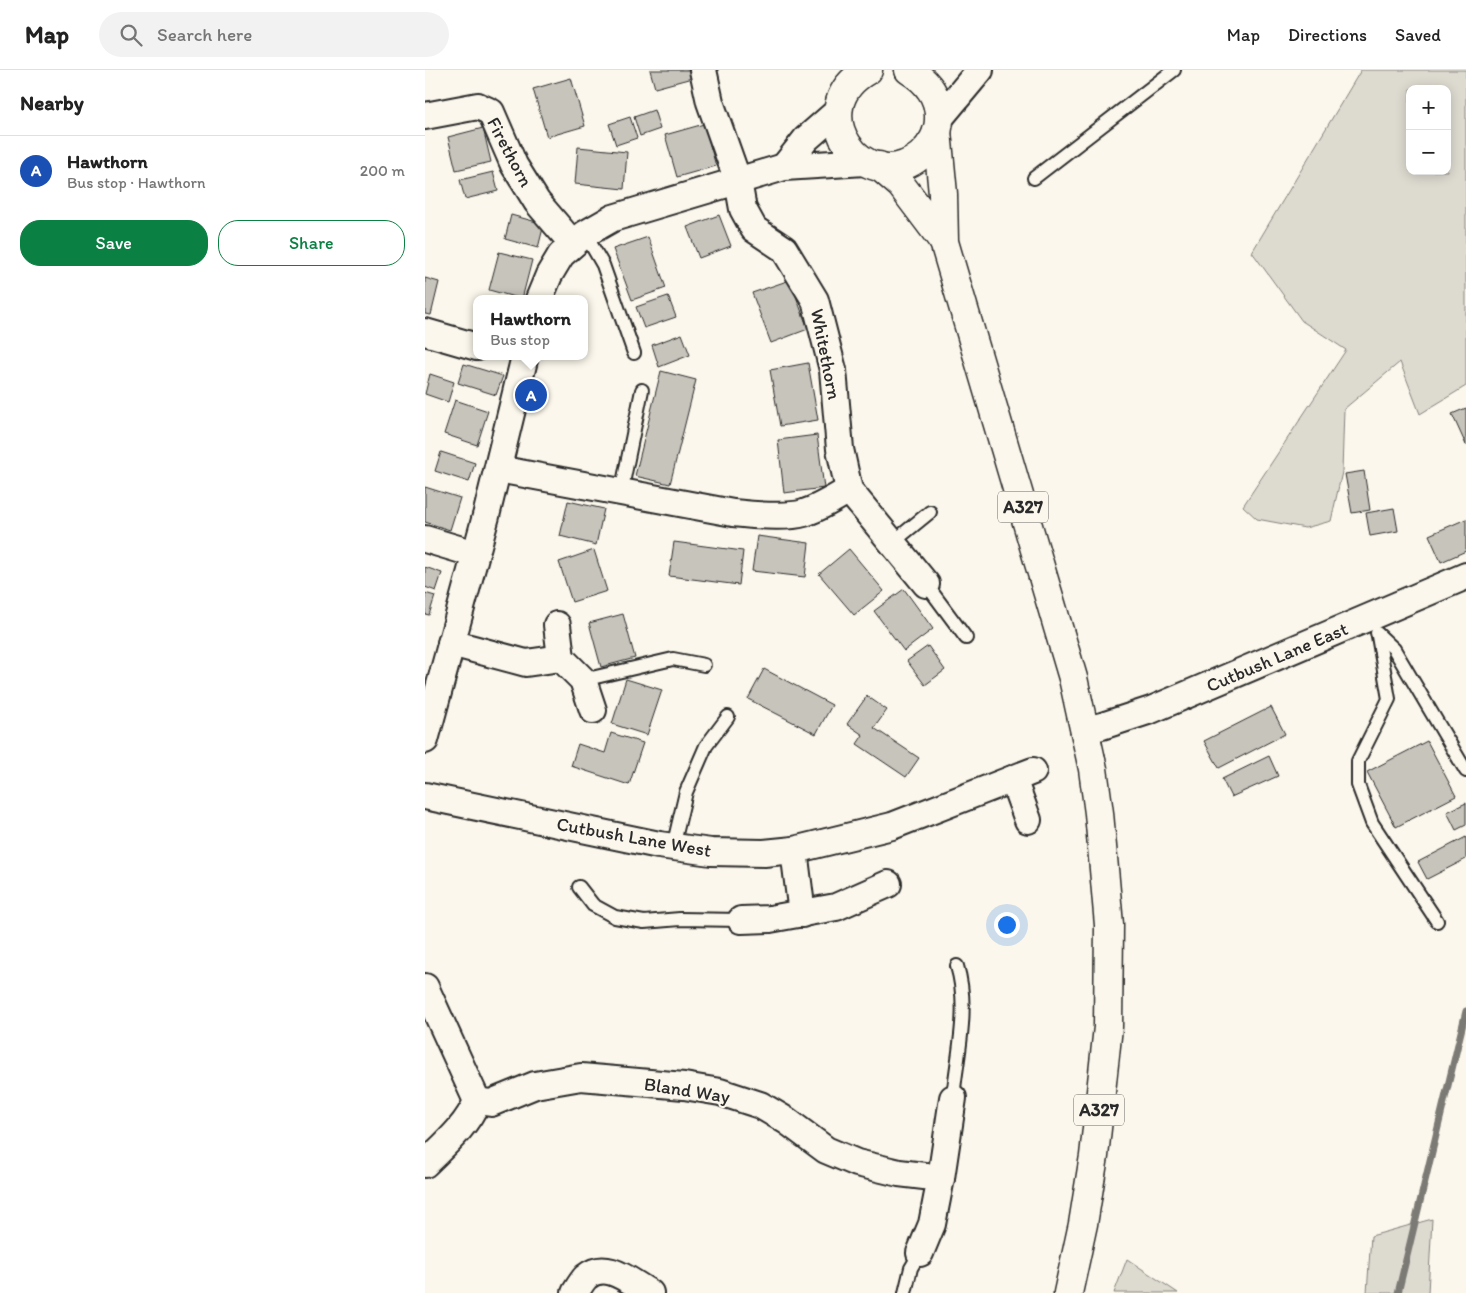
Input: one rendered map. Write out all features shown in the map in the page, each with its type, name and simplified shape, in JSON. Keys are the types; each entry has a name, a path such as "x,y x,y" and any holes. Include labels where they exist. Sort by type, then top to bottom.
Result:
{"main road":[{"path":"834,70 839,104 838,126 843,140 853,152 872,164 891,167 915,160 924,152 932,142 938,125 938,103 931,89 921,77 909,70"},
{"path":"839,104 848,86 857,76 867,70"},
{"name":"A327","path":"938,125 944,242 1073,678 1085,730 1099,813 1109,925 1108,1027 1094,1156 1081,1233 1068,1293"},
{"name":"A327","path":"872,164 901,185 944,242"}],"street":[{"name":"Whitethorn","path":"703,70 710,102 738,181 743,209 754,229 784,249 815,300 833,370 840,449 849,490 926,584"},
{"path":"938,125 981,70"},
{"path":"784,167 839,104"},
{"name":"Firethorn","path":"425,116 478,106 491,112 514,165 537,202 579,239"},
{"path":"540,295 553,267 579,239 613,218 784,167 820,163 872,164"},
{"path":"425,332 473,346"},
{"path":"425,740 498,469 519,360"},
{"path":"498,469 733,513 761,515 802,514 821,506 849,490"},
{"path":"425,540 475,554"},
{"name":"Cutbush Lane East","path":"1085,730 1151,710 1373,627 1466,576"},
{"path":"557,625 561,658 583,680 593,710"},
{"path":"451,643 526,663 561,658"},
{"name":"Cutbush Lane West","path":"425,796 673,847 711,852 764,853 793,850 892,826 1023,775 1028,820"},
{"path":"793,850 802,914"},
{"path":"741,920 770,919 837,907 888,884"},
{"path":"425,987 477,1101 473,1112 464,1123 425,1164"},
{"name":"Bland Way","path":"477,1101 491,1103 535,1085 581,1077 684,1086 720,1092 760,1104 787,1121 825,1150 857,1163 899,1173 941,1178"},
{"path":"920,1253 932,1224 953,1098"},
{"path":"575,1293 586,1277 600,1270 616,1272 649,1293"}],"lane":[{"path":"1034,178 1174,70"},
{"path":"579,239 603,265 635,353"},
{"path":"621,493 642,390"},
{"path":"892,543 930,512"},
{"path":"926,584 966,638"},
{"path":"1373,627 1394,649 1466,771"},
{"path":"1373,627 1389,699 1358,761 1358,785 1372,823 1437,921"},
{"path":"583,680 673,659 704,665"},
{"path":"673,847 686,792 706,746 727,717"},
{"path":"579,887 593,904 615,917 644,922 689,919 741,920"},
{"path":"953,1098 964,1010 961,980 957,966"},
{"path":"905,1293 911,1268 920,1253"}],"shaded area":[{"path":"1361,70 1466,70 1466,386 1420,414 1400,362 1344,409 1342,472 1331,521 1305,528 1257,519 1243,506 1346,350 1302,321 1252,252"},
{"path":"1432,1219 1428,1293 1367,1293 1371,1236"},
{"path":"1127,1259 1178,1293 1114,1293"}],"building":[{"path":"650,70 689,70 692,78 655,88"},
{"path":"571,78 585,126 547,137 533,89"},
{"path":"654,110 660,129 640,136 634,117"},
{"path":"630,117 637,138 616,145 609,124"},
{"path":"704,124 716,166 677,177 665,135"},
{"path":"483,128 491,162 456,170 448,137"},
{"path":"578,147 627,152 624,189 575,184"},
{"path":"493,172 498,191 465,199 460,180"},
{"path":"511,215 544,224 538,248 505,239"},
{"path":"719,215 731,246 699,258 687,227"},
{"path":"648,237 666,288 632,300 613,249"},
{"path":"499,252 532,260 523,295 507,295 489,290"},
{"path":"425,278 439,282 431,315 425,314"},
{"path":"790,280 808,329 771,343 752,293"},
{"path":"668,296 676,317 644,328 636,307"},
{"path":"682,334 690,355 659,367 652,345"},
{"path":"808,363 818,420 780,426 770,370"},
{"path":"464,364 503,376 496,395 458,383"},
{"path":"661,371 696,380 670,484 635,476"},
{"path":"430,374 454,382 448,402 425,394"},
{"path":"455,400 488,411 477,445 444,434"},
{"path":"1466,408 1466,445 1452,414"},
{"path":"817,435 824,488 784,493 778,440"},
{"path":"441,452 475,463 469,482 435,471"},
{"path":"1364,471 1370,510 1352,513 1345,474"},
{"path":"425,487 460,498 450,530 425,522"},
{"path":"568,501 604,509 596,545 560,536"},
{"path":"1394,508 1398,531 1370,536 1366,513"},
{"path":"1466,519 1466,551 1441,562 1429,535"},
{"path":"757,536 809,543 805,577 752,571"},
{"path":"674,542 743,551 739,585 669,576"},
{"path":"849,549 884,591 854,615 819,574"},
{"path":"594,550 607,591 572,602 559,562"},
{"path":"425,567 442,573 436,591 425,587"},
{"path":"904,589 933,629 904,651 874,611"},
{"path":"425,593 435,596 429,615 425,614"},
{"path":"623,614 635,658 601,667 589,623"},
{"path":"928,646 945,670 925,685 907,661"},
{"path":"764,669 832,705 816,734 748,699"},
{"path":"626,679 662,690 647,735 612,724"},
{"path":"867,696 887,710 874,728 919,758 906,777 857,744 863,735 847,724"},
{"path":"1271,707 1285,734 1219,768 1204,741"},
{"path":"611,733 643,743 629,785 571,766 578,744 605,753"},
{"path":"1427,741 1456,796 1396,827 1367,772"},
{"path":"1269,756 1278,776 1231,797 1222,779"},
{"path":"1466,803 1466,825 1456,830 1447,812"},
{"path":"1466,837 1466,859 1427,879 1418,862"}],"waterway":[{"path":"1398,1293 1466,1011"}],"place":[{"name":"Hawthorn","path":"531,395"}]}
